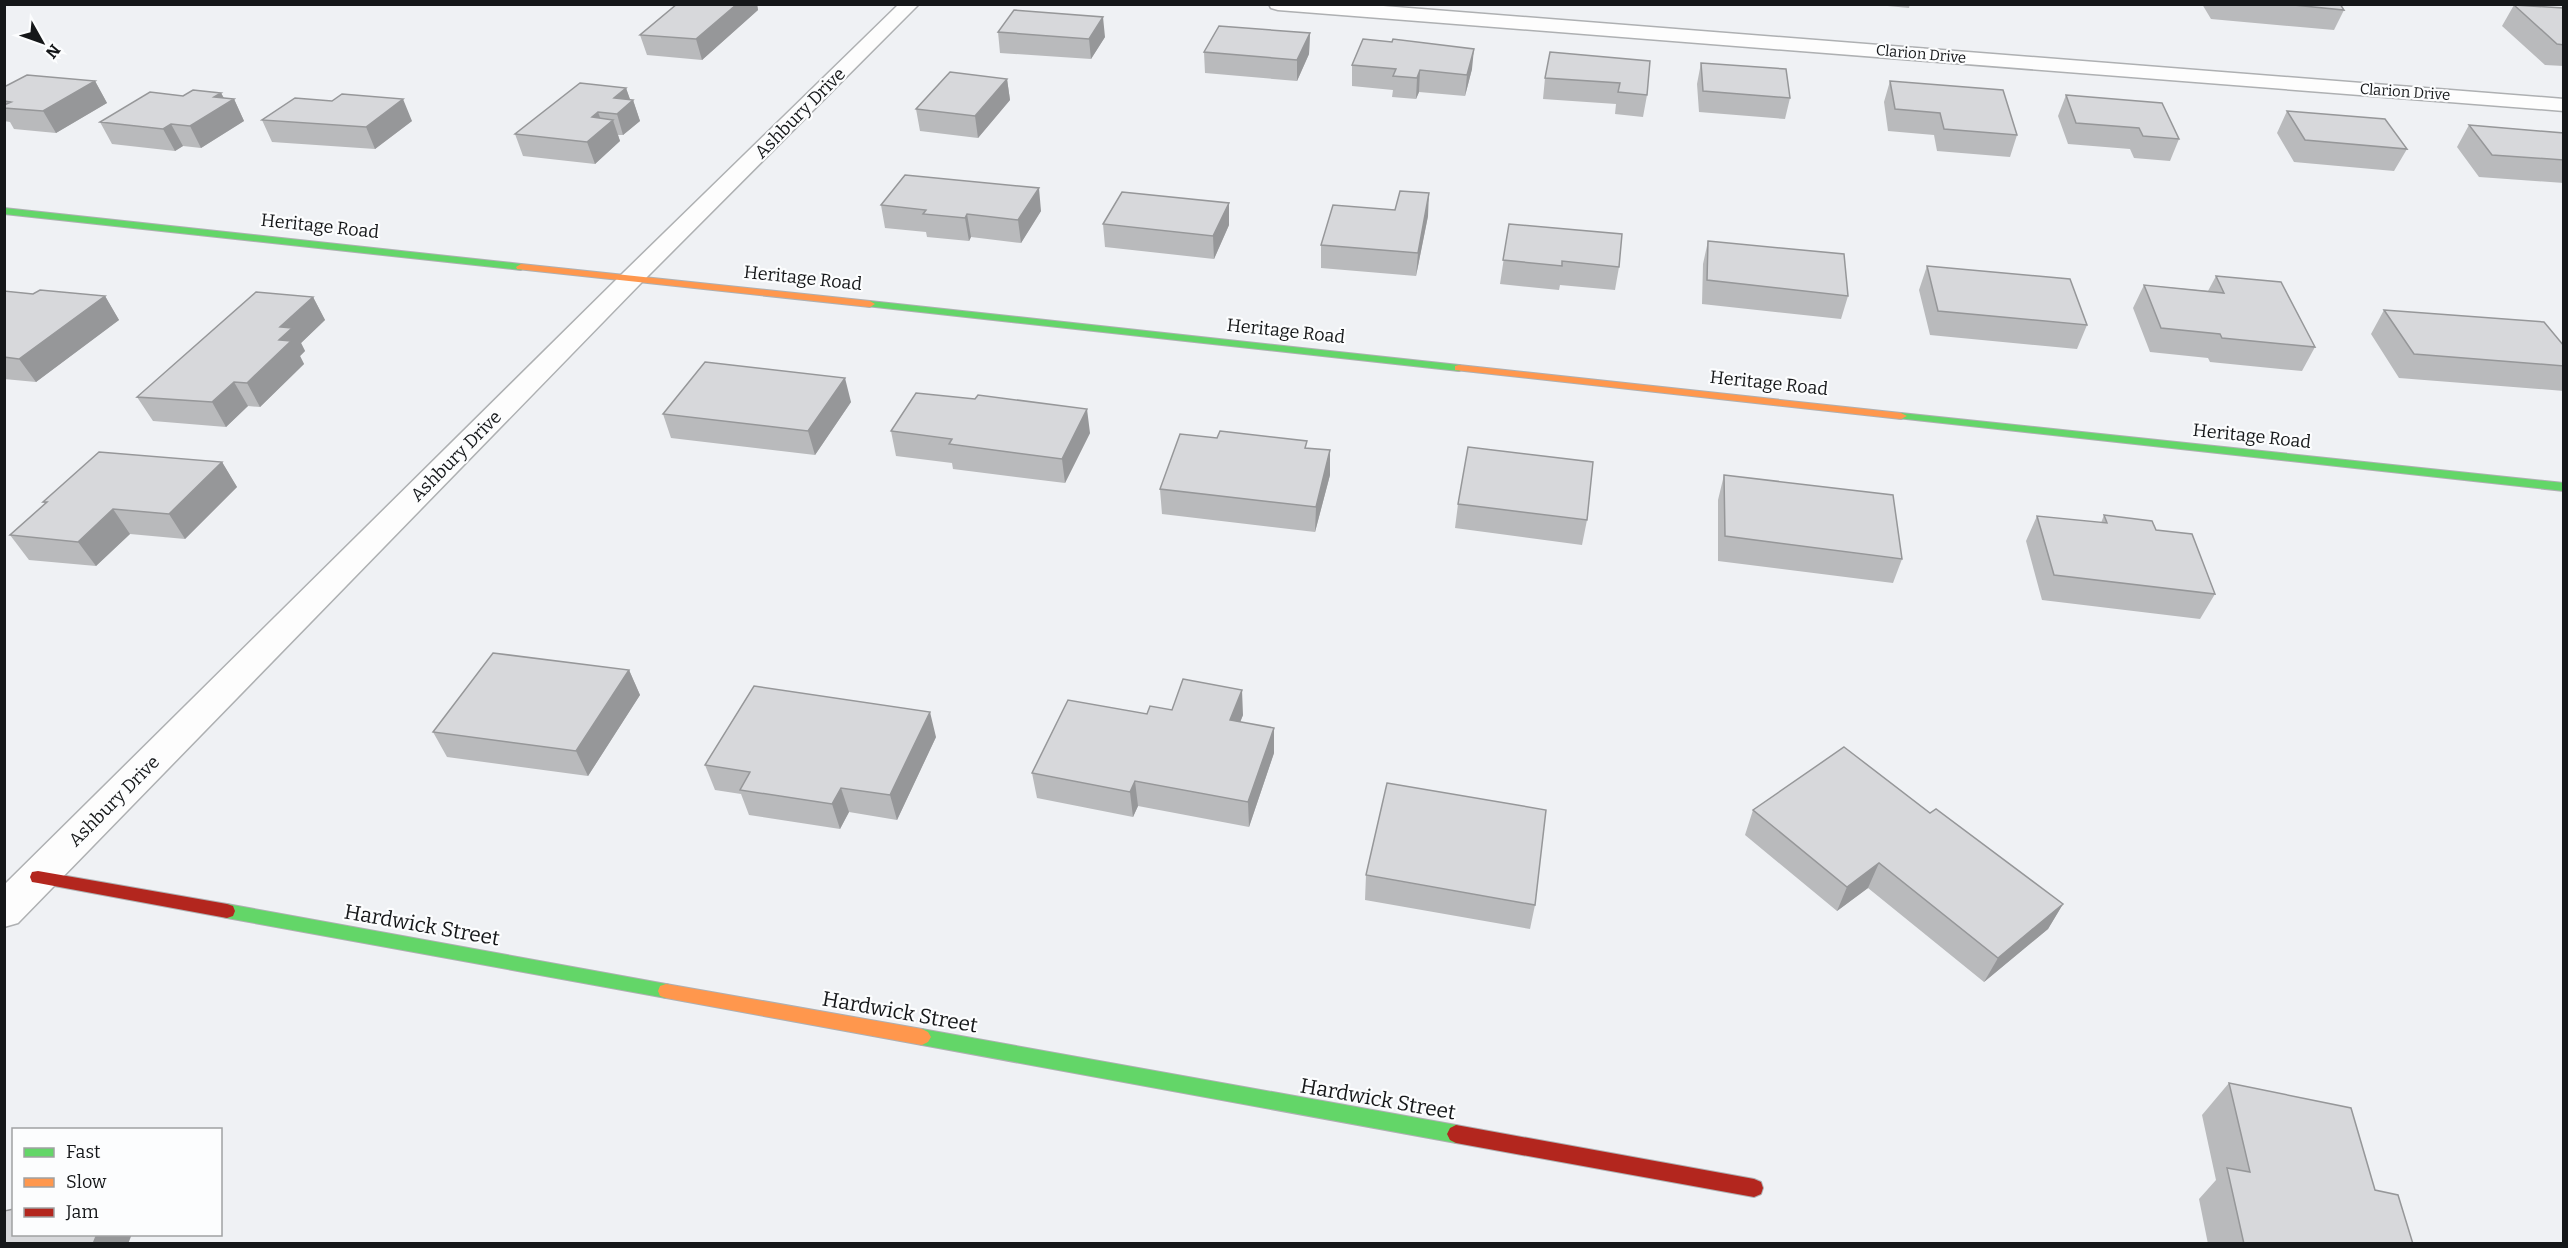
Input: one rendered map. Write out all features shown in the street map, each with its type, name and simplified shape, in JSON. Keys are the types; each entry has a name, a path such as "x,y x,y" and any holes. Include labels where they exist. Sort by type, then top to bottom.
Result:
{"street":[{"name":"Ashbury Drive","path":"4,911 632,278 910,4"},
{"name":"Clarion Drive","path":"1278,4 2564,105"},
{"name":"Heritage Road","path":"4,211 2564,487"},
{"name":"Hardwick Street","path":"38,877 1755,1188"}],"building":[{"path":"677,4 737,4 696,39 640,35"},
{"path":"2284,4 2340,4 2344,10"},
{"path":"2514,5 2563,8 2564,45 2557,44"},
{"path":"1014,10 1103,17 1089,39 998,32"},
{"path":"1219,26 1310,33 1297,60 1204,52"},
{"path":"1363,39 1392,42 1393,39 1474,49 1467,75 1420,70 1417,78 1393,76 1396,69 1352,65"},
{"path":"1550,52 1650,61 1647,95 1618,92 1620,83 1545,78"},
{"path":"1701,63 1786,69 1790,98 1703,91"},
{"path":"950,72 1007,79 975,116 916,109"},
{"path":"27,75 95,81 43,111 4,108 4,105 11,102 4,101 4,87"},
{"path":"1890,81 2003,90 2017,135 1944,129 1940,113 1895,109"},
{"path":"580,83 626,88 614,98 633,100 617,114 598,112 592,117 613,120 587,142 515,134"},
{"path":"193,90 221,93 214,97 234,99 190,126 171,124 163,129 100,122 150,92 183,96"},
{"path":"342,94 403,99 366,127 262,120 295,98 332,101"},
{"path":"2066,95 2162,103 2179,139 2143,136 2139,128 2076,123"},
{"path":"2287,111 2385,119 2407,149 2305,140"},
{"path":"2469,125 2564,133 2564,160 2492,155"},
{"path":"905,175 1039,188 1018,220 967,214 965,218 923,214 926,210 881,205"},
{"path":"1400,191 1429,193 1418,253 1321,245 1333,205 1395,210"},
{"path":"1122,192 1229,203 1213,236 1103,224"},
{"path":"1509,224 1622,234 1619,267 1562,261 1562,266 1503,260"},
{"path":"1708,241 1844,254 1848,296 1707,280"},
{"path":"1927,266 2070,279 2087,325 1938,311"},
{"path":"2216,276 2281,282 2315,347 2222,338 2220,334 2161,328 2144,285 2224,293"},
{"path":"40,290 105,296 19,359 4,357 4,291 33,294"},
{"path":"256,292 313,297 280,327 292,328 279,340 291,341 247,383 234,382 212,402 137,397"},
{"path":"2384,310 2544,322 2564,346 2564,366 2414,354"},
{"path":"705,362 845,378 808,431 663,414"},
{"path":"916,393 975,399 978,395 1087,409 1062,459 949,444 952,439 891,431"},
{"path":"1220,431 1307,441 1305,448 1330,450 1316,507 1160,489 1180,434 1217,438"},
{"path":"1468,447 1593,462 1587,520 1458,504"},
{"path":"99,452 222,462 169,514 113,509 78,542 10,535"},
{"path":"1724,475 1893,495 1902,559 1725,536"},
{"path":"2104,515 2152,521 2156,530 2192,534 2215,594 2054,575 2037,516 2107,523"},
{"path":"493,653 629,670 576,751 433,732"},
{"path":"1183,679 1242,690 1230,720 1274,728 1248,802 1135,781 1130,792 1032,773 1068,700 1147,714 1150,706 1172,710"},
{"path":"754,686 930,712 890,795 841,788 832,804 740,790 750,772 705,765"},
{"path":"1844,747 1930,813 1936,809 2063,904 1998,958 1879,863 1847,887 1753,810"},
{"path":"1387,783 1546,810 1535,905 1366,875"},
{"path":"2229,1083 2351,1108 2375,1190 2398,1195 2413,1244 2244,1244 2227,1168 2250,1172"},
{"path":"12,1209 12,1236 96,1236 93,1244 4,1244 4,1211"}],"traffic: fast":[{"path":"4,211 521,267"},
{"path":"870,304 1459,368"},
{"path":"1901,416 2564,487"},
{"path":"227,911 666,991"},
{"path":"922,1037 1456,1134"}],"traffic: slow":[{"path":"521,267 870,304"},
{"path":"1459,368 1901,416"},
{"path":"666,991 922,1037"}],"traffic: jam":[{"path":"38,877 227,911"},
{"path":"1456,1134 1754,1188"}]}
